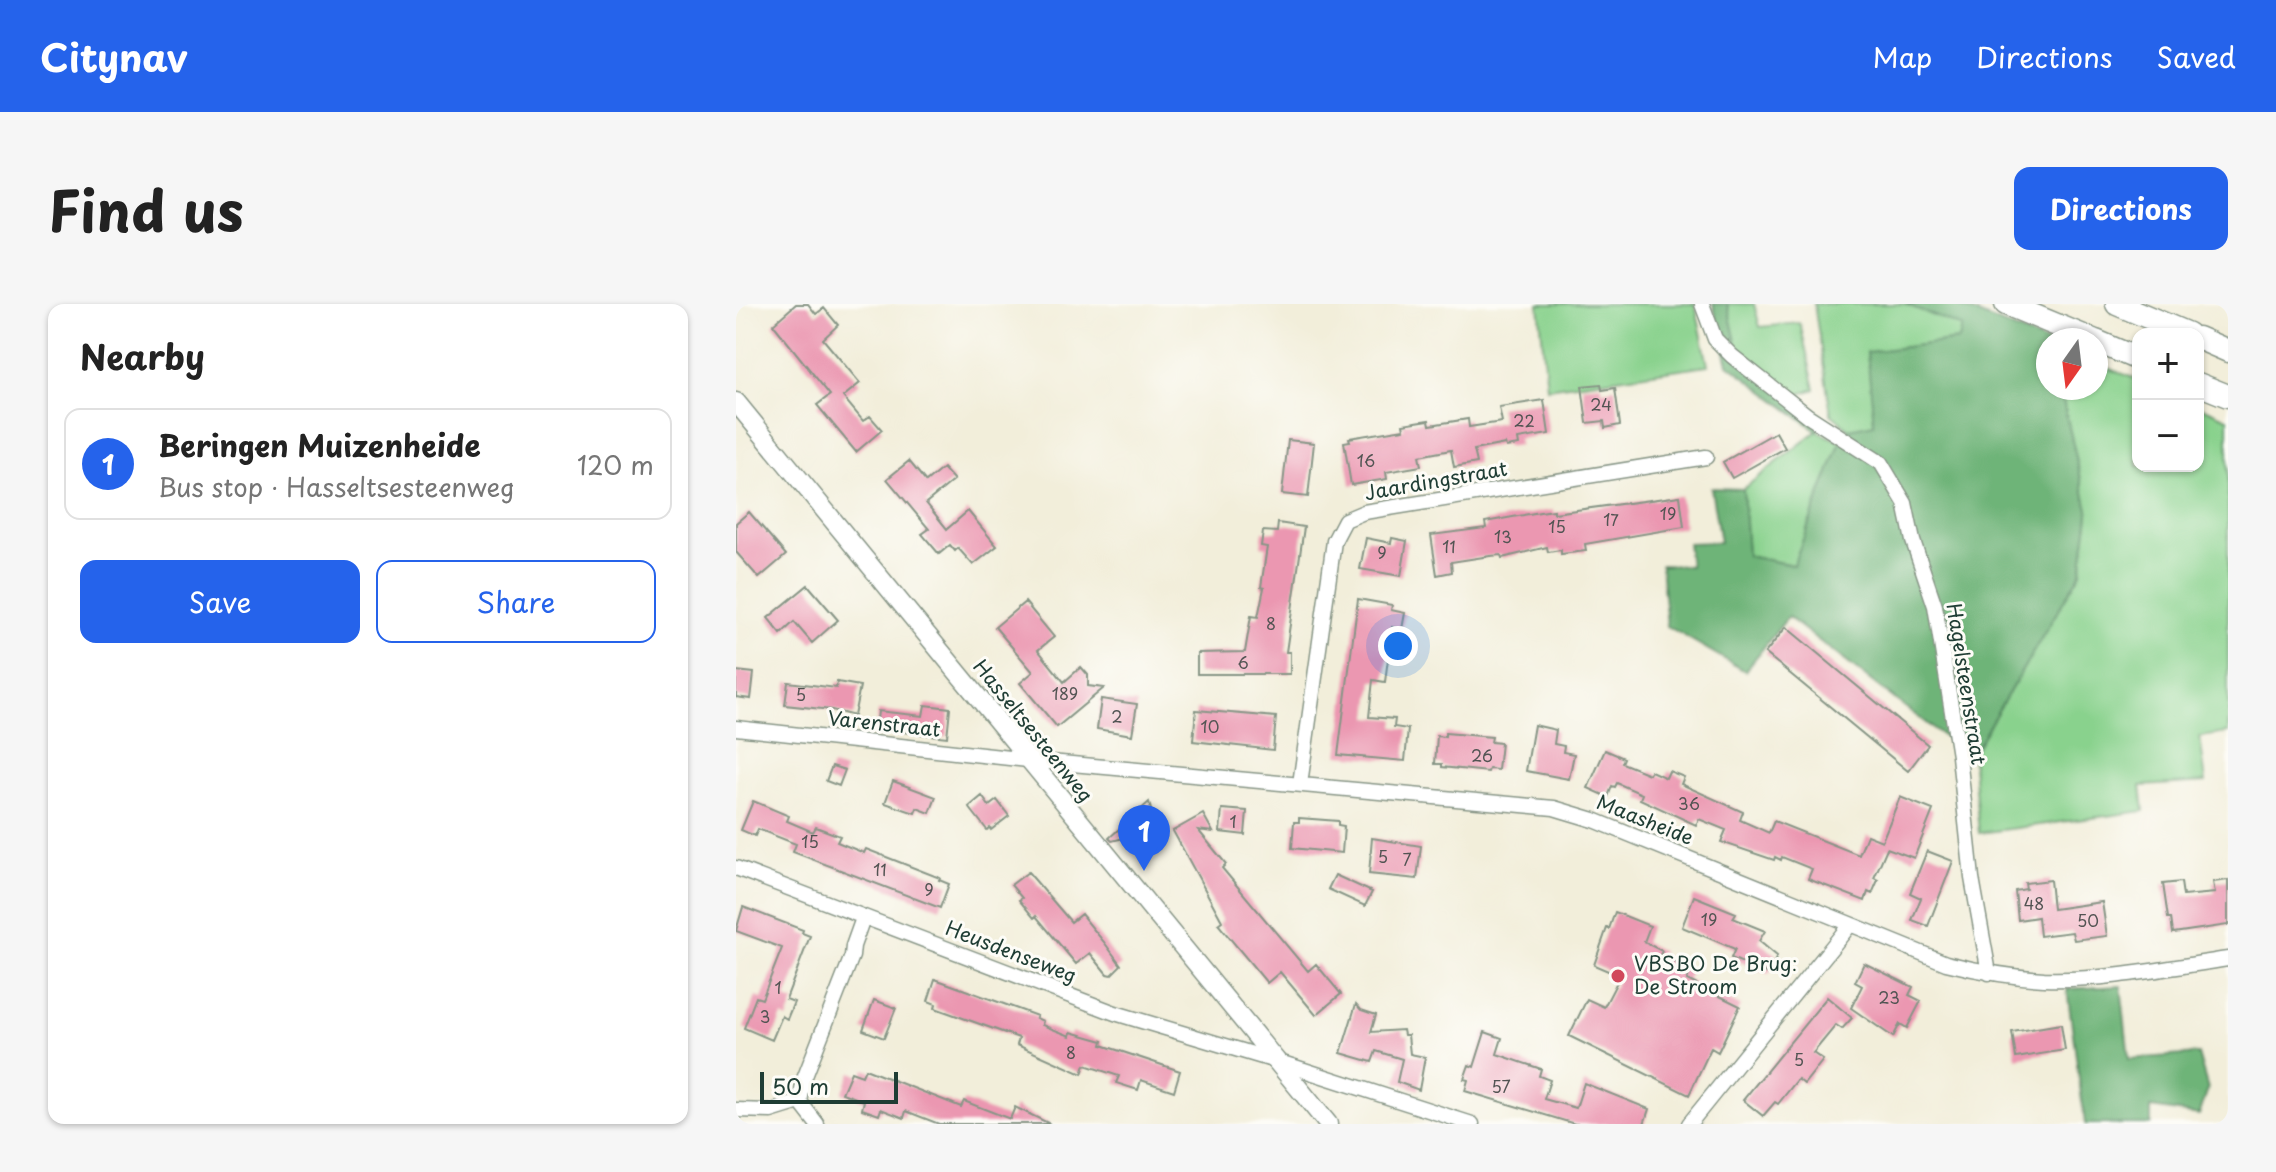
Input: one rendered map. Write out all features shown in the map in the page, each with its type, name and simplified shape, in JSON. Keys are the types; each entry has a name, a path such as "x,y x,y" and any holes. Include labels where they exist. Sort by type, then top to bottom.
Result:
{"main road":[{"path":"2006,304 2063,328"},
{"path":"2117,304 2174,328"},
{"path":"2204,341 2228,351"},
{"path":"2108,347 2132,357"},
{"path":"2204,386 2228,396"}],"street":[{"name":"Hagelsteenstraat","path":"1702,304 1715,339 1732,356 1808,416 1881,463 1905,503 1913,541 1935,606 1959,756 1972,878 1989,973"},
{"name":"Hasseltsesteenweg","path":"736,402 1328,1124"},
{"name":"Jaardingstraat","path":"1300,784 1334,541 1345,520 1364,512 1706,457"},
{"name":"Varenstraat","path":"736,728 1028,760"},
{"name":"Maasheide","path":"1028,760 1554,808 1594,820 1946,963 1989,973 2044,979 2098,977 2228,959"},
{"name":"Heusdenseweg","path":"736,868 1115,1013 1472,1124"},
{"path":"817,1124 800,1102 804,1079 852,956 863,918"},
{"path":"1689,1124 1849,926"},
{"path":"736,1110 771,1111 800,1102"}],"green space":[{"path":"1539,304 1695,304 1708,365 1547,388"},
{"path":"1713,304 1727,304 1739,354 1825,419 1817,431 1728,364"},
{"path":"1727,304 1754,304 1760,327 1800,323 1815,389 1797,395 1739,354"},
{"path":"1814,304 1905,304 1962,327 1959,340 1867,352 1875,425 1849,429 1831,414"},
{"path":"1905,304 1954,304 2036,338 2036,400 2063,400 2089,514 2081,572 1972,754 1944,737 1788,617 1745,671 1667,626 1661,565 1690,566 1687,543 1720,542 1711,488 1743,489 1747,556 1793,565 1841,442 1849,429 1874,424 1867,352 1959,340 1962,327"},
{"path":"2108,368 2132,378 2132,472 2204,472 2204,408 2228,418 2228,733 2200,737 2206,782 2141,786 2144,811 1979,833 1972,754 2081,572 2089,514 2063,400 2108,400"},
{"path":"1817,431 1841,442 1793,565 1747,556 1743,489"},
{"path":"2121,986 2129,1059 2198,1054 2208,1089 2199,1115 2151,1108 2151,1124 2085,1124 2067,989"}],"building":[{"path":"796,304 808,304 816,314 824,308 838,325 823,339 860,383 843,397 863,421 870,416 882,430 856,452 817,405 830,395 773,324"},
{"path":"1601,384 1602,390 1615,388 1620,425 1605,428 1604,421 1587,423 1582,386"},
{"path":"1544,400 1549,434 1518,439 1519,445 1506,447 1505,444 1474,450 1477,463 1454,467 1451,450 1419,456 1421,466 1386,472 1387,479 1351,485 1344,442 1350,441 1349,438 1404,429 1403,424 1429,420 1430,425 1468,419 1469,427 1502,422 1499,407"},
{"path":"1776,432 1785,448 1732,478 1723,462"},
{"path":"1288,440 1314,443 1308,497 1282,494"},
{"path":"909,461 926,482 943,468 954,480 926,503 947,529 968,511 997,546 973,565 958,548 955,551 950,545 939,554 922,534 929,529 887,479"},
{"path":"1680,496 1684,527 1585,544 1586,551 1561,554 1561,550 1548,552 1547,547 1502,558 1501,555 1451,562 1452,572 1437,575 1431,535 1486,528 1485,522 1540,512 1554,510 1554,513"},
{"path":"749,512 786,555 759,578 736,552 736,523"},
{"path":"1278,523 1304,527 1286,652 1290,652 1290,674 1197,674 1197,653 1245,652 1251,616 1258,617 1264,588 1261,587 1267,547 1261,546 1263,531 1277,532"},
{"path":"1366,538 1391,543 1392,538 1407,541 1401,576 1360,569"},
{"path":"808,585 838,620 812,643 794,622 781,634 768,618"},
{"path":"1358,599 1392,605 1391,610 1405,613 1402,629 1392,627 1385,682 1373,680 1369,717 1395,719 1394,727 1408,729 1405,761 1338,755"},
{"path":"1025,602 1054,637 1038,650 1064,682 1081,667 1088,675 1088,686 1104,688 1057,727 1020,683 1033,672 995,627"},
{"path":"1786,627 1928,745 1908,771 1765,653"},
{"path":"736,671 754,673 751,699 736,697"},
{"path":"788,682 836,688 837,682 860,686 854,716 832,710 785,705"},
{"path":"1101,699 1137,704 1132,735 1097,729"},
{"path":"925,705 950,708 947,737 876,729 878,711 923,716"},
{"path":"1196,710 1276,717 1273,750 1193,741"},
{"path":"1534,725 1556,730 1554,744 1564,746 1563,752 1574,754 1569,779 1526,771"},
{"path":"1445,733 1492,737 1491,742 1501,743 1498,770 1489,769 1488,772 1435,764 1437,736 1445,737"},
{"path":"1605,750 1624,758 1622,763 1649,774 1651,771 1666,778 1669,771 1684,777 1681,784 1743,812 1740,820 1769,833 1774,821 1859,855 1867,835 1882,841 1900,797 1933,810 1914,858 1887,848 1874,878 1878,880 1865,901 1808,879 1812,869 1782,857 1781,860 1775,857 1774,860 1721,842 1726,830 1699,819 1696,825 1640,799 1642,794 1617,783 1615,787 1612,786 1608,797 1588,788"},
{"path":"832,766 845,770 839,786 826,781"},
{"path":"893,781 936,797 930,813 917,808 915,813 885,803"},
{"path":"982,796 989,806 997,800 1009,816 991,830 987,830 969,807"},
{"path":"753,801 789,816 787,821 813,832 816,827 840,836 837,842 864,853 866,849 940,878 949,884 940,908 793,852 796,844 758,829 755,836 741,830"},
{"path":"1149,802 1156,830 1112,841 1109,838"},
{"path":"1222,809 1247,811 1245,835 1220,832"},
{"path":"1203,814 1213,832 1198,830 1226,864 1222,868 1308,971 1316,964 1341,994 1316,1015 1280,972 1267,983 1218,924 1222,921 1173,831"},
{"path":"1299,818 1338,821 1338,825 1344,826 1342,853 1292,848 1294,822 1299,822"},
{"path":"1372,838 1421,846 1417,879 1369,874"},
{"path":"1927,851 1953,861 1928,926 1912,920 1921,898 1910,893"},
{"path":"1028,872 1071,922 1081,914 1104,942 1121,965 1111,975 1090,953 1076,964 1019,900 1022,898 1011,885"},
{"path":"1335,875 1372,892 1365,906 1328,889"},
{"path":"2050,880 2053,909 2102,902 2107,936 2074,940 2072,932 2040,936 2038,917 2018,920 2015,891 2026,889 2025,883"},
{"path":"2228,880 2228,925 2173,933 2163,884 2181,882 2183,896 2215,893 2213,882"},
{"path":"1694,896 1736,913 1733,918 1765,931 1759,941 1777,956 1769,974 1731,958 1735,949 1682,927"},
{"path":"743,907 803,930 802,933 810,936 786,999 794,1002 787,1019 782,1016 772,1040 744,1028 756,997 762,999 782,948 736,931"},
{"path":"1615,912 1650,926 1644,942 1662,951 1660,955 1691,970 1687,980 1740,1006 1718,1052 1711,1048 1689,1095 1569,1036 1587,999 1604,1007 1620,976 1594,965"},
{"path":"1864,963 1913,987 1909,995 1921,1001 1907,1028 1900,1024 1893,1037 1851,1008 1862,986 1855,982"},
{"path":"935,979 1037,1016 1043,1021 1042,1025 1070,1036 1071,1032 1103,1041 1102,1045 1180,1071 1174,1091 1141,1080 1138,1090 1116,1083 1119,1076 1085,1065 1082,1074 1017,1045 1019,1038 935,1008 936,1004 928,1001"},
{"path":"1827,997 1852,1018 1842,1029 1836,1025 1813,1053 1823,1060 1804,1084 1798,1079 1778,1104 1775,1102 1763,1116 1743,1100"},
{"path":"874,1000 896,1008 884,1038 863,1030"},
{"path":"1356,1004 1361,1010 1376,1015 1371,1032 1403,1030 1404,1035 1408,1035 1410,1054 1425,1057 1419,1090 1397,1082 1402,1059 1376,1051 1372,1062 1341,1053"},
{"path":"2061,1024 2065,1050 2016,1058 2012,1032"},
{"path":"1485,1032 1502,1038 1497,1054 1541,1069 1539,1076 1550,1080 1544,1099 1576,1108 1584,1083 1649,1109 1644,1124 1575,1124 1465,1091 1468,1080 1464,1079 1469,1065 1474,1067"},
{"path":"865,1069 961,1107 964,1101 1010,1119 1015,1107 1050,1124 939,1124 906,1111 904,1118 881,1109 879,1115 862,1109 864,1101 842,1093 851,1072 862,1076"}],"place":[{"name":"Beringen Muizenheide","path":"1144,871"},
{"name":"VBSBO De Brug: De Stroom","path":"1618,976"}]}
